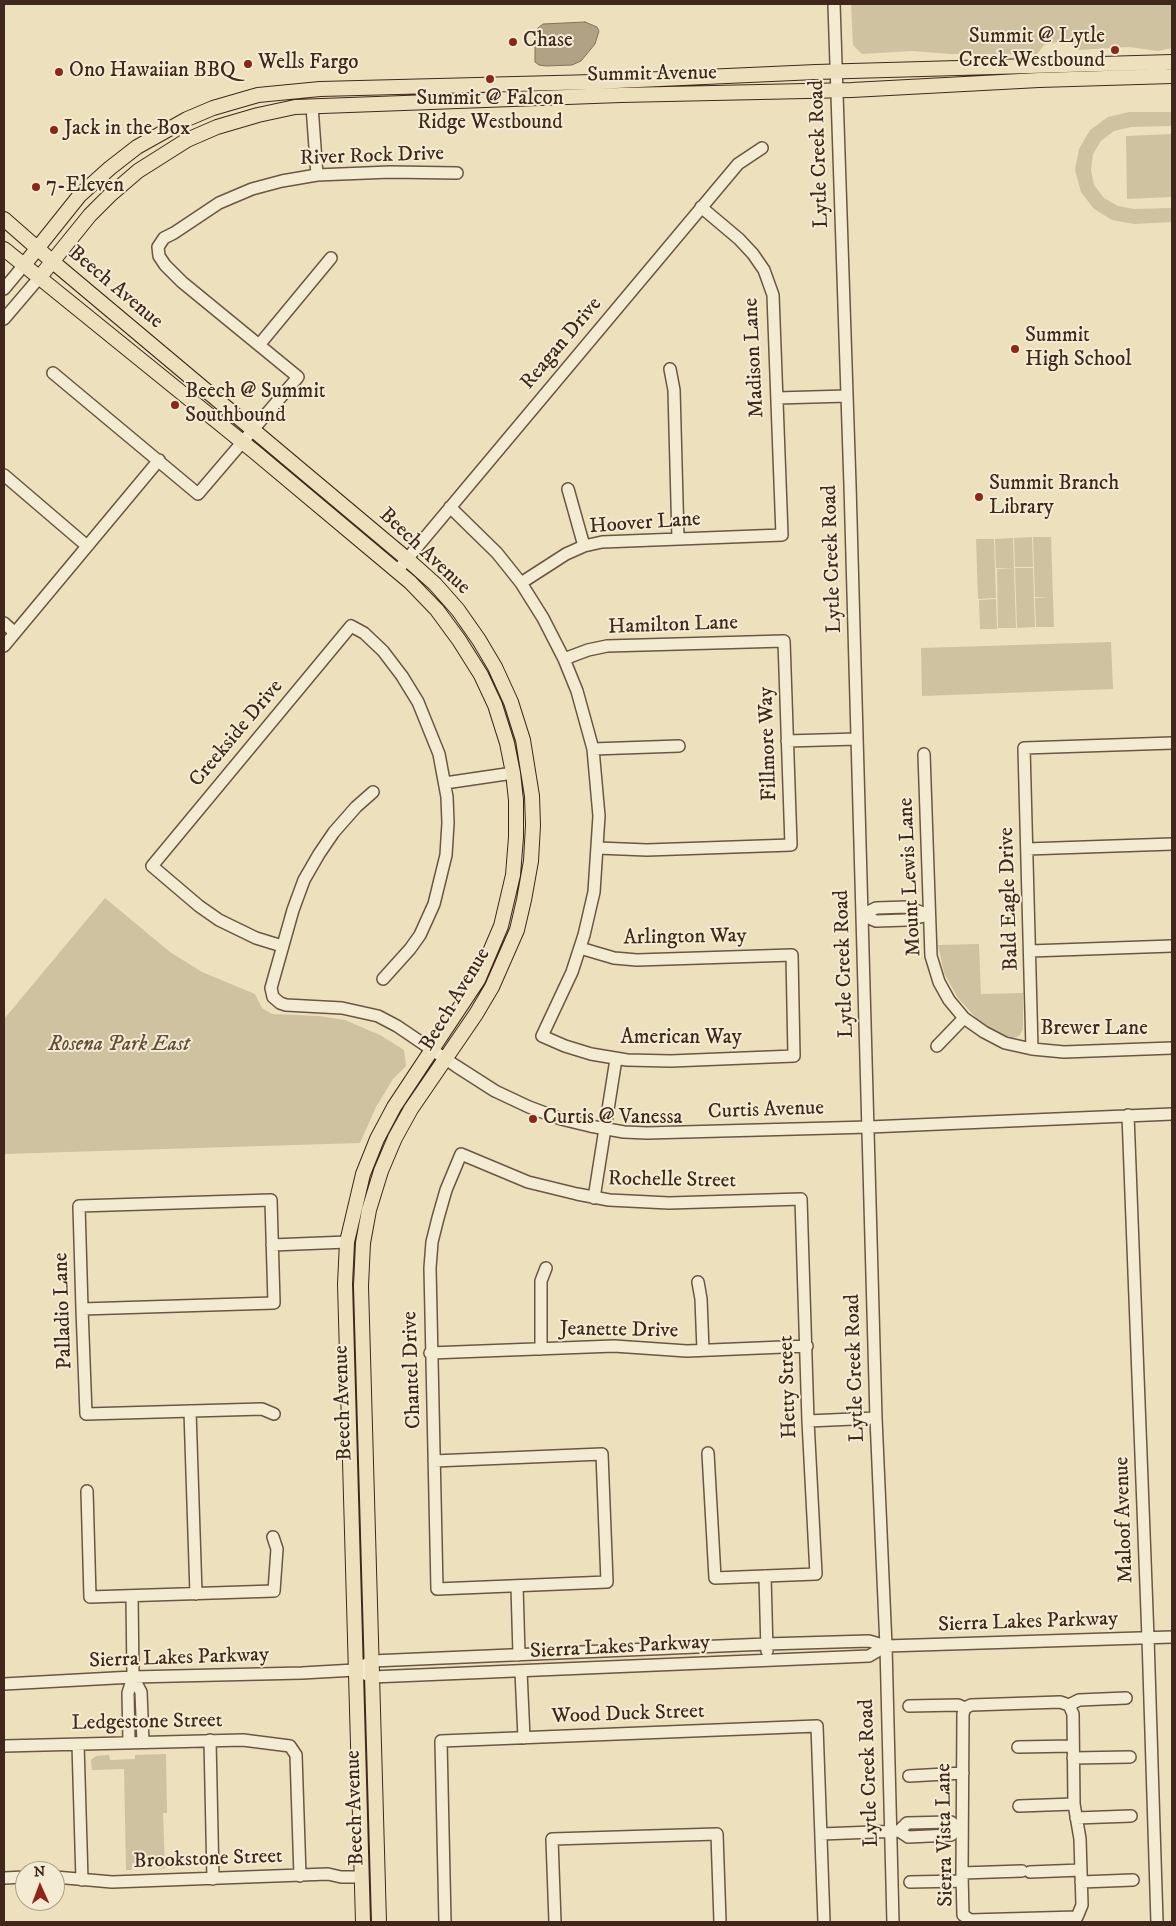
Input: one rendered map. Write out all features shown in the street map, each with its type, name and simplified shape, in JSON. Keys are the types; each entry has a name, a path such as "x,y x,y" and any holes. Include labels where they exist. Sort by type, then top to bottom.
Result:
{"main road":[{"name":"Summit Avenue","path":"24,265 80,195 137,147 187,119 213,108 258,95 326,89 594,82 837,72 1172,62"},
{"name":"Summit Avenue","path":"39,278 90,215 138,171 196,137 231,122 258,114 312,106 621,95 837,90 1172,76"},
{"name":"Beech Avenue","path":"4,219 435,584 458,610 495,667 511,702 523,740 532,796 533,825 531,861 516,930 492,987 411,1110 395,1138 381,1171 369,1210 363,1242 361,1286 379,1922"},
{"name":"Beech Avenue","path":"4,249 397,571 438,610 460,640 481,675 495,706 507,743 516,800 516,846 513,875 501,926 478,980 394,1107 377,1139 363,1174 347,1242 345,1284 363,1922"}],"street":[{"name":"Lytle Creek Road","path":"834,4 869,1127 876,1418 895,1831 893,1922"},
{"path":"312,106 318,175"},
{"name":"Reagan Drive","path":"397,571 738,164 762,148"},
{"name":"River Rock Drive","path":"259,345 165,266 159,256 158,247 164,238 235,195 282,181 318,175 390,172 457,173"},
{"name":"Madison Lane","path":"701,207 746,246 760,263 769,281 773,295 782,535"},
{"path":"53,373 198,494 254,431 298,377 259,345 331,258"},
{"name":"Summit Avenue","path":"4,289 24,265"},
{"name":"Summit Avenue","path":"4,319 39,278"},
{"path":"670,368 674,390 678,539"},
{"path":"777,398 847,396"},
{"path":"4,646 159,460"},
{"path":"4,476 87,546"},
{"path":"568,489 584,546"},
{"path":"450,507 481,535 521,582 552,634 581,703 593,749 599,807 598,848 592,901 580,948"},
{"name":"Hoover Lane","path":"521,582 549,563 584,546 602,542 782,535"},
{"path":"4,623 15,633"},
{"name":"Creekside Drive","path":"282,946 256,938 219,920 194,902 152,866 351,626 364,632 383,651 407,683 418,702 432,735 441,762 445,783"},
{"name":"Hamilton Lane","path":"564,659 588,650 608,646 784,641"},
{"name":"Fillmore Way","path":"598,848 648,850 791,845 784,641"},
{"path":"787,741 857,739"},
{"name":"Bald Eagle Drive","path":"1032,1049 1024,748 1172,743"},
{"path":"593,749 679,746"},
{"name":"Mount Lewis Lane","path":"924,754 928,915 931,956 939,982 964,1018"},
{"path":"383,979 420,935 434,904 443,872 447,842 448,824 445,783 513,773"},
{"path":"282,946 298,895 314,862 340,824 372,792"},
{"path":"1027,849 1172,844"},
{"path":"862,915 876,921 907,920 928,915"},
{"name":"Curtis Avenue","path":"282,946 271,988 273,997 280,1003 286,1005 342,1008 378,1016 397,1026 496,1091 529,1107 567,1121 605,1129 647,1133 869,1127 1172,1114"},
{"path":"1030,950 1172,946"},
{"name":"Arlington Way","path":"580,948 614,958 637,960 792,954 794,1056"},
{"name":"American Way","path":"580,948 562,995 542,1036 584,1052 616,1059 671,1061 794,1056"},
{"path":"937,1046 964,1018"},
{"name":"Brewer Lane","path":"964,1018 1005,1044 1032,1049 1064,1052 1172,1048"},
{"path":"594,1198 616,1059"},
{"name":"Maloof Avenue","path":"1128,1115 1157,1922"},
{"name":"Rochelle Street","path":"460,1154 528,1182 594,1198 624,1202 661,1203 801,1199"},
{"name":"Chantel Drive","path":"460,1154 444,1197 432,1242 429,1287 437,1589 517,1586"},
{"name":"Hetty Street","path":"764,1576 816,1574 808,1421 801,1199"},
{"name":"Palladio Lane","path":"190,1411 86,1414 79,1206 271,1200 272,1245"},
{"path":"82,1309 274,1303 272,1245 347,1242"},
{"path":"541,1349 541,1281 546,1268"},
{"path":"698,1282 701,1299 702,1350"},
{"name":"Jeanette Drive","path":"430,1353 614,1346 676,1351 807,1346"},
{"path":"196,1594 190,1411 262,1409 274,1414"},
{"path":"808,1421 876,1418"},
{"path":"708,1453 714,1578 764,1576 767,1660"},
{"path":"434,1461 602,1454 608,1582 517,1586 520,1655"},
{"path":"87,1492 90,1597 274,1591 277,1549 273,1537"},
{"path":"129,1742 128,1693 133,1677 132,1596"},
{"name":"Sierra Lakes Parkway","path":"4,1684 133,1677 262,1675 355,1670 372,1661 766,1644 868,1641 886,1646 1172,1637"},
{"name":"Sierra Lakes Parkway","path":"355,1670 372,1677 869,1656 886,1646"},
{"path":"521,1671 524,1738"},
{"path":"133,1677 141,1692 143,1742"},
{"path":"1126,1698 1079,1700 1071,1709 1074,1804 1081,1882 1133,1880"},
{"path":"908,1706 968,1706 1060,1702 1071,1709"},
{"name":"Sierra Vista Lane","path":"968,1706 963,1714 964,1773 960,1829 963,1915 970,1920 1077,1917 1082,1905 1081,1882"},
{"name":"Wood Duck Street","path":"445,1922 441,1741 817,1726 821,1834"},
{"path":"210,1740 213,1879"},
{"name":"Ledgestone Street","path":"4,1746 243,1740 290,1746 296,1756 300,1876"},
{"path":"78,1744 82,1880"},
{"path":"1018,1747 1073,1746"},
{"path":"1074,1758 1130,1757"},
{"path":"909,1776 964,1773"},
{"path":"1020,1806 1074,1804"},
{"path":"1076,1818 1131,1816"},
{"path":"824,1922 821,1834 895,1831 908,1837 942,1836 950,1835 960,1829"},
{"path":"555,1922 552,1839 717,1834 720,1922"},
{"path":"910,1882 1026,1871 1081,1870"},
{"name":"Brookstone Street","path":"65,1878 112,1882 328,1874 341,1878 362,1877"}],"green space":[{"path":"851,4 1172,4 1172,48 1158,51 1129,47 1078,50 1067,40 1044,45 1037,54 951,54 912,51 862,54 853,45"},
{"path":"1129,112 1172,112 1172,126 1131,127 1114,131 1101,141 1093,154 1091,170 1094,185 1104,198 1118,206 1134,209 1172,208 1172,222 1134,224 1112,220 1094,209 1081,192 1075,170 1079,149 1090,130 1108,117"},
{"path":"1172,134 1172,197 1127,199 1126,136"},
{"path":"1032,537 1033,567 1015,567 1014,538"},
{"path":"1033,537 1051,537 1054,627 1036,627 1035,598 1050,597 1035,597"},
{"path":"1013,538 1014,568 996,568 995,539"},
{"path":"976,539 994,539 996,598 978,599"},
{"path":"1014,568 1016,628 998,628 997,569"},
{"path":"1015,568 1033,568 1035,627 1017,628"},
{"path":"996,599 997,629 980,629 979,600"},
{"path":"1111,642 1113,689 922,696 921,648"},
{"name":"Rosena Park East","path":"105,898 170,952 202,972 255,994 262,1008 272,1014 319,1016 345,1020 380,1035 404,1050 406,1066 393,1079 376,1107 360,1143 4,1154 4,1019"},
{"path":"979,944 981,994 1023,993 1023,1029 1017,1037 1012,1038 996,1032 977,1019 958,998 944,973 938,945"},
{"path":"166,1754 167,1813 163,1813 165,1868 159,1869 159,1863 132,1863 132,1870 126,1870 124,1769 92,1770 91,1760 96,1756 109,1755 110,1760 135,1759 135,1755"}],"shaded area":[{"path":"585,22 597,27 599,31 595,44 581,61 572,65 546,66 535,62 535,33 543,24"}],"place":[{"name":"Chase","path":"513,42"},
{"name":"Summit @ Lytle Creek Westbound","path":"1115,50"},
{"name":"Wells Fargo","path":"248,64"},
{"name":"Ono Hawaiian BBQ","path":"59,72"},
{"name":"Summit @ Falcon Ridge Westbound","path":"490,79"},
{"name":"Jack in the Box","path":"54,130"},
{"name":"7-Eleven","path":"36,187"},
{"name":"Summit High School","path":"1015,349"},
{"name":"Beech @ Summit Southbound","path":"175,405"},
{"name":"Summit Branch Library","path":"979,497"},
{"name":"Curtis @ Vanessa","path":"533,1119"}]}
